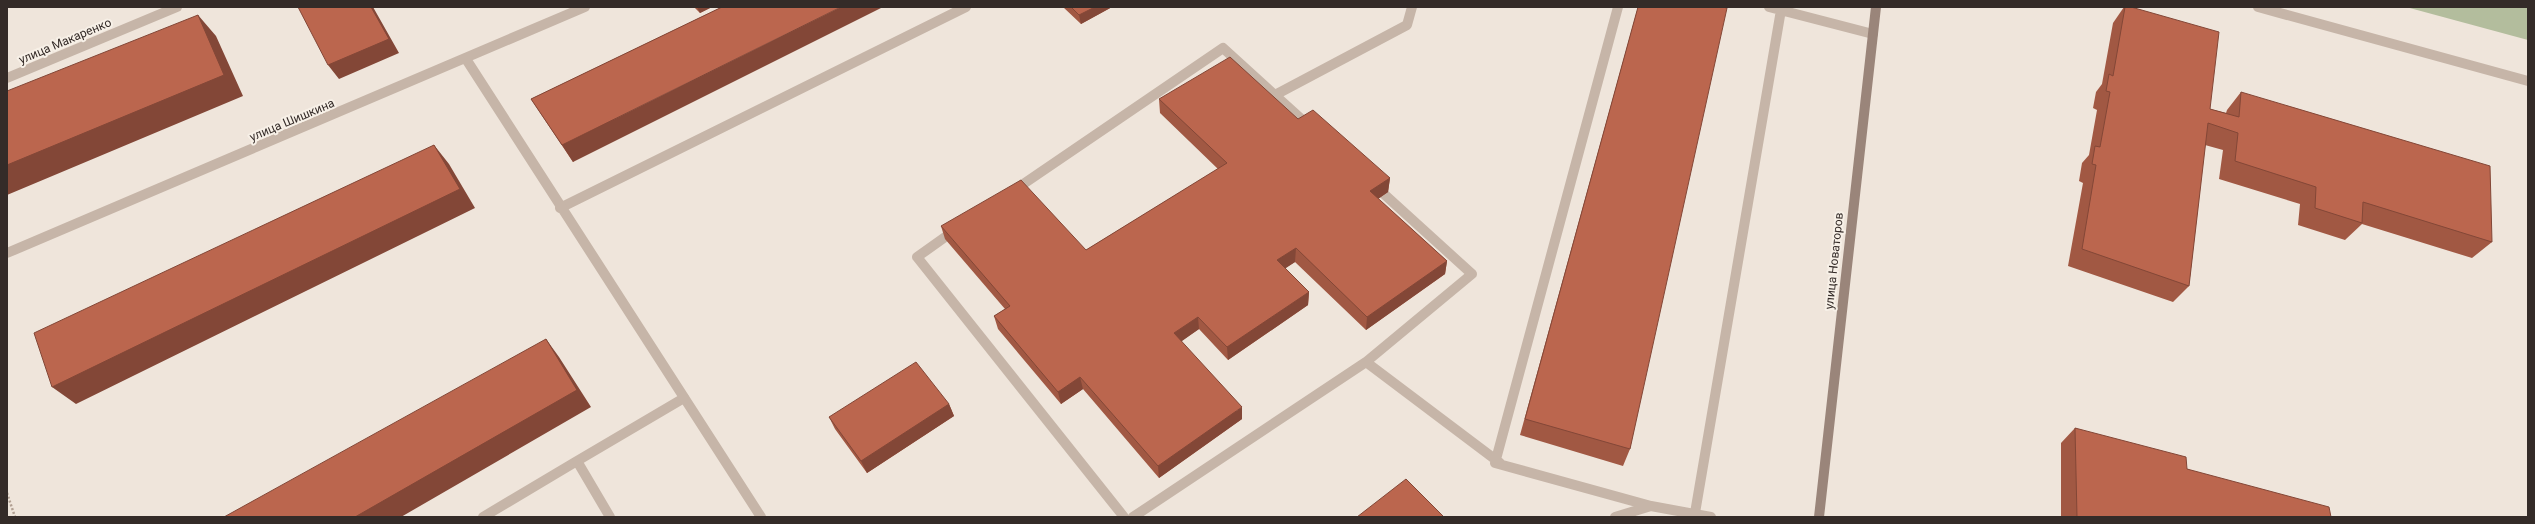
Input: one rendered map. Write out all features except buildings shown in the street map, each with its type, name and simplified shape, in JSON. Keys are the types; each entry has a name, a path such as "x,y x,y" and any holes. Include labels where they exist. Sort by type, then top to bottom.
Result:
{"main road":[{"name":"улица Новаторов","path":"1819,517 1876,7"}],"street":[{"name":"улица Макаренко","path":"7,78 177,7"},
{"name":"улица Шишкина","path":"7,253 466,60 585,7"},
{"path":"560,208 966,7"},
{"path":"1275,95 1407,25 1412,7"},
{"path":"1618,7 1495,463 1652,506 1711,517"},
{"path":"1769,7 1873,34"},
{"path":"2258,7 2528,81"},
{"path":"1695,513 1781,10"},
{"path":"1001,199 1223,48 1315,132"},
{"path":"466,60 560,208 761,517"},
{"path":"1133,517 1366,362 1472,274 1368,180"},
{"path":"962,226 916,257 1124,517"},
{"path":"1366,362 1503,465"},
{"path":"483,517 684,398"},
{"path":"577,461 610,517"},
{"path":"1615,517 1652,506"}],"path":[{"path":"7,493 15,517"}],"green space":[{"path":"2406,7 2528,7 2528,40"}]}
